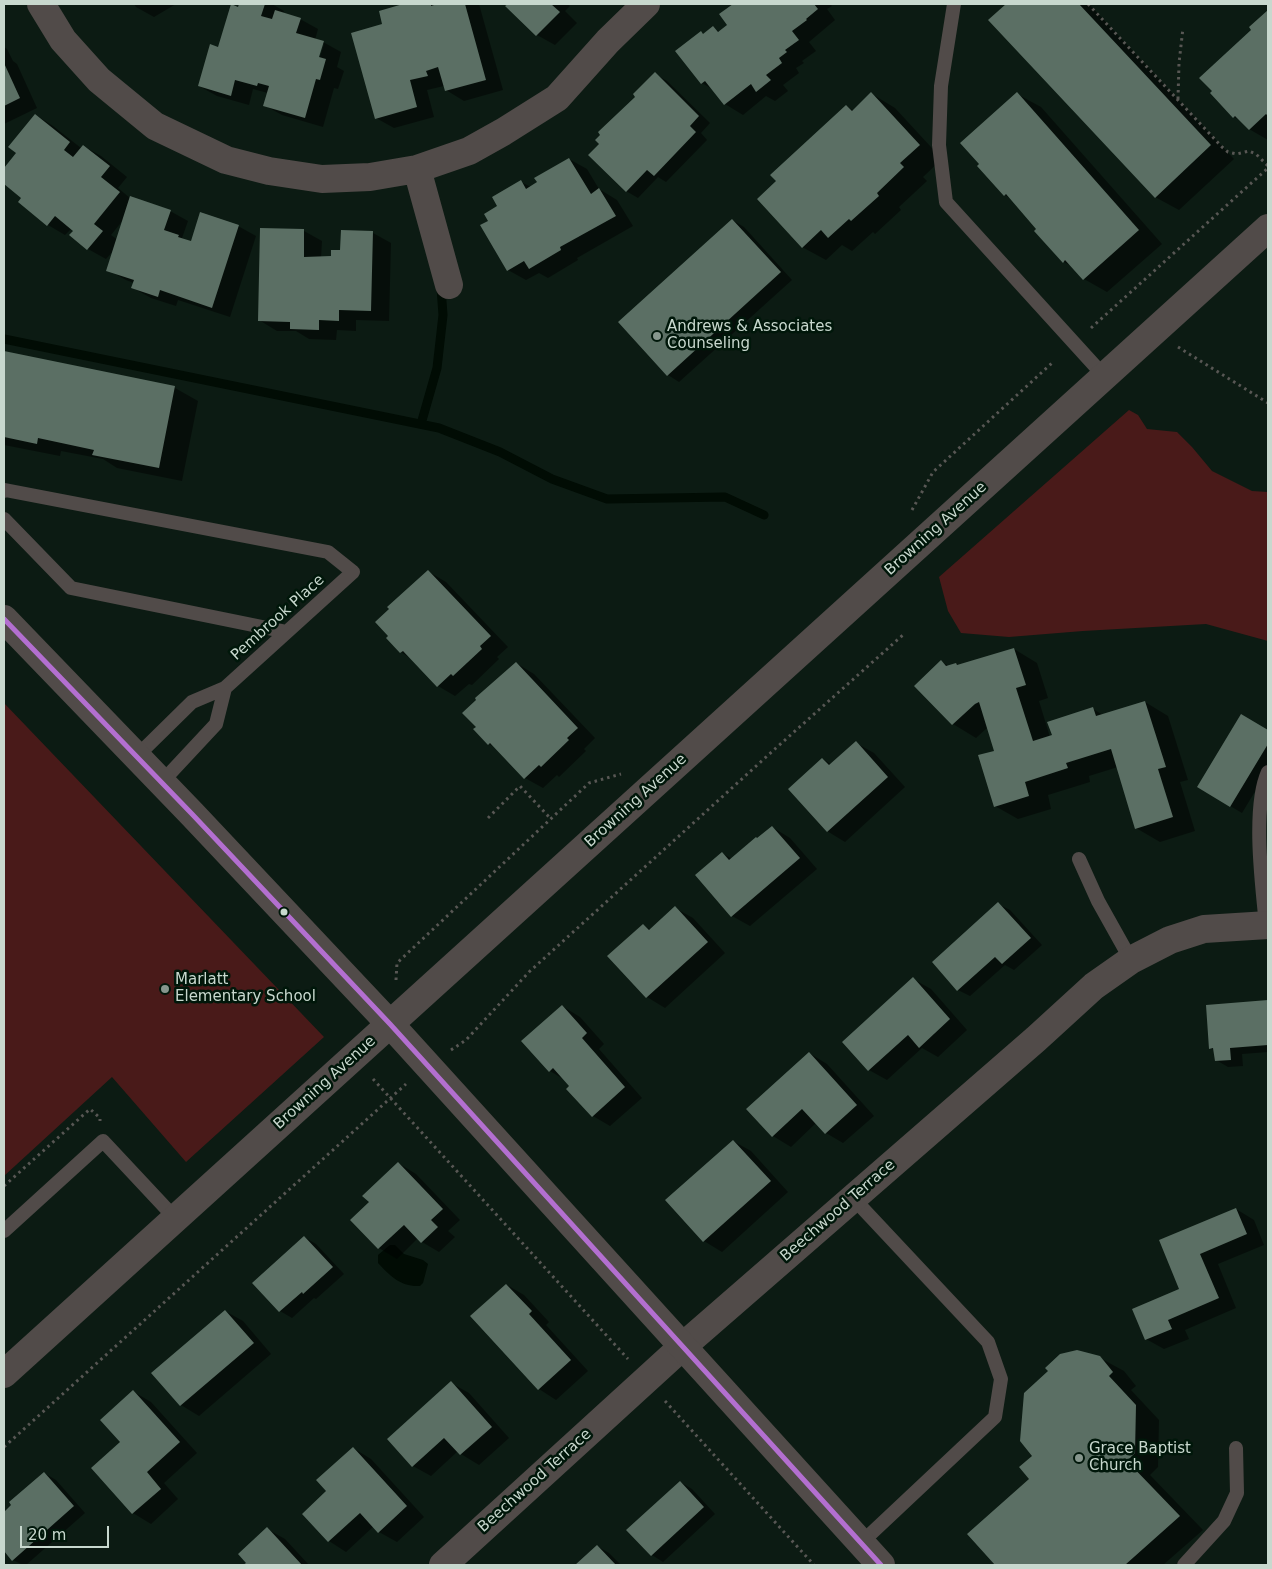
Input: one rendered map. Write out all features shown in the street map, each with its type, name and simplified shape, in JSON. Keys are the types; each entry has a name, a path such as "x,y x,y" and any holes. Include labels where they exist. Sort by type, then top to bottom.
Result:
{"street":[{"path":"41,4 63,40 99,80 155,126 226,160 269,171 322,179 370,177 417,169 469,151 557,98 608,41 646,4"},
{"path":"417,169 450,285"},
{"name":"Browning Avenue","path":"4,1374 354,1057 381,1014 1105,377 1268,228"},
{"path":"4,619 381,1014 880,1565"},
{"name":"Beechwood Terrace","path":"443,1565 682,1347 1094,986 1131,960 1170,940 1204,929 1267,925"}],"lane":[{"path":"954,4 941,86 939,145 946,202 1105,377"},
{"name":"Pembrook Place","path":"4,491 328,552 353,572 225,688 192,702 136,757"},
{"path":"4,519 72,588 287,632"},
{"path":"161,783 216,724 225,688"},
{"path":"1267,925 1262,875 1260,802 1268,772"},
{"path":"1079,859 1098,901 1131,960"},
{"path":"4,1231 103,1142 175,1218"},
{"path":"853,1198 988,1342 1002,1379 995,1417 860,1544"},
{"path":"1184,1565 1224,1521 1234,1500 1237,1493 1236,1448"}],"path":[{"path":"1086,332 1268,167 1256,154 1249,151 1237,154 1228,152 1222,147 1088,4"},
{"path":"1178,100 1179,63 1183,28"},
{"path":"1154,332 1268,403"},
{"path":"910,514 933,472 1052,363"},
{"path":"4,1447 390,1098 428,1065 466,1040 529,972 783,741 904,634"},
{"path":"381,1014 396,983 396,963 589,784 629,772"},
{"path":"488,818 520,786 551,819"},
{"path":"354,1057 814,1565"},
{"path":"4,1186 90,1109 100,1118 103,1142"}],"shaded area":[{"path":"1129,410 1138,415 1147,429 1177,432 1212,471 1252,491 1268,492 1268,641 1206,624 1009,637 961,633 948,611 939,577"},
{"name":"Marlatt Elementary School","path":"4,703 324,1037 186,1162 112,1077 4,1176"},
{"path":"390,1245 395,1245 404,1254 423,1260 428,1264 423,1283 420,1286 402,1283 378,1263 378,1255"}],"building":[{"path":"231,4 238,7 239,4 265,4 261,16 272,19 275,10 301,18 296,33 324,41 319,57 326,59 320,80 316,79 305,118 263,106 269,86 258,83 257,86 235,80 231,96 198,86 210,44 218,47"},
{"path":"403,4 431,4 431,6 437,4 465,4 486,80 445,91 438,67 426,71 428,76 410,80 417,107 375,119 351,33 382,24 379,11"},
{"path":"508,4 551,4 560,12 536,36 505,6"},
{"path":"733,4 814,4 818,9 792,31 799,40 785,50 787,52 779,58 782,63 766,75 771,80 756,92 751,84 724,105 705,81 701,84 675,51 701,31 703,34 713,26 718,32 727,25 719,14"},
{"path":"1006,4 1079,4 1211,145 1155,198 988,20"},
{"path":"1268,10 1268,116 1266,114 1249,130 1235,116 1233,118 1199,78 1251,30 1249,27"},
{"path":"4,63 20,98 4,106"},
{"path":"655,72 699,116 690,126 696,132 654,176 647,170 626,192 588,155 599,144 595,140 600,135 598,132 635,97 633,94"},
{"path":"871,92 920,145 900,163 904,167 877,193 879,196 851,221 849,219 828,238 821,230 802,248 757,199 776,181 770,175 846,105 852,111"},
{"path":"1017,92 1139,230 1083,280 1065,260 1063,263 1034,231 1036,229 1006,194 1004,196 977,166 979,164 960,143"},
{"path":"35,114 70,142 64,150 73,157 83,145 110,166 101,177 120,192 94,224 103,231 87,250 69,235 73,231 55,216 47,226 18,202 21,198 4,184 4,168 16,153 8,147"},
{"path":"569,158 591,194 599,188 616,216 560,247 561,250 529,269 524,261 507,271 480,225 488,221 484,214 497,206 492,197 521,180 526,189 537,182 534,178"},
{"path":"130,196 171,210 164,230 191,241 200,212 239,225 212,308 160,290 158,297 131,288 134,280 106,271"},
{"path":"732,219 781,272 667,376 618,322"},
{"path":"260,228 304,229 304,257 331,256 331,250 340,250 341,230 373,231 371,311 339,310 339,321 319,320 319,330 290,329 290,322 258,321"},
{"path":"4,351 175,386 159,468 92,455 94,450 38,438 37,444 4,437"},
{"path":"428,570 491,636 480,646 482,649 453,676 451,674 437,687 403,651 400,653 375,622 389,609 387,607"},
{"path":"1014,648 1026,685 1016,688 1033,741 1052,735 1047,722 1093,707 1096,716 1145,701 1166,767 1158,769 1173,817 1135,829 1111,749 1066,763 1068,768 1025,782 1029,796 994,807 978,755 994,751 979,702 952,725 914,686 941,660 946,666 956,663 957,665"},
{"path":"516,662 578,728 567,738 569,740 541,767 539,765 524,779 490,743 488,745 473,729 476,727 462,713 476,700 475,698"},
{"path":"1241,714 1268,730 1268,744 1230,807 1197,787"},
{"path":"856,741 888,777 827,832 788,789 822,758 829,765"},
{"path":"772,826 800,858 731,917 695,875 722,852 729,860"},
{"path":"998,902 1031,938 1002,964 995,957 957,991 932,962"},
{"path":"675,906 708,942 646,998 607,956 643,924 649,930"},
{"path":"913,977 950,1019 919,1048 908,1035 868,1071 842,1042"},
{"path":"1268,1000 1268,1045 1230,1048 1231,1060 1215,1061 1213,1048 1209,1049 1206,1005"},
{"path":"562,1005 587,1033 582,1038 625,1087 592,1117 566,1089 569,1086 553,1068 549,1072 521,1041"},
{"path":"809,1052 857,1105 825,1134 802,1109 772,1137 746,1109"},
{"path":"733,1140 771,1181 703,1242 665,1200"},
{"path":"398,1162 443,1209 431,1220 438,1227 421,1243 404,1225 378,1249 350,1220 369,1202 362,1196"},
{"path":"1236,1208 1247,1234 1200,1254 1219,1298 1168,1320 1172,1329 1145,1340 1132,1309 1179,1289 1159,1240"},
{"path":"304,1236 333,1267 303,1294 302,1292 279,1312 252,1283"},
{"path":"506,1284 532,1311 529,1314 571,1360 538,1390 470,1316"},
{"path":"225,1310 254,1343 180,1406 151,1373"},
{"name":"Grace Baptist Church","path":"1077,1350 1100,1356 1113,1372 1109,1376 1136,1405 1135,1453 1127,1461 1180,1516 1125,1565 995,1565 967,1534 1029,1479 1019,1467 1032,1456 1020,1441 1024,1393 1048,1371 1045,1368 1060,1354"},
{"path":"451,1381 492,1427 460,1455 444,1438 412,1467 387,1439"},
{"path":"133,1390 180,1442 147,1472 161,1489 132,1514 91,1468 120,1442 100,1420"},
{"path":"353,1447 407,1506 378,1533 360,1513 328,1542 302,1514 326,1491 316,1480"},
{"path":"44,1472 74,1506 12,1561 4,1551 4,1512 11,1505 9,1502"},
{"path":"680,1481 704,1507 651,1556 626,1530"},
{"path":"267,1527 302,1565 243,1565 246,1563 238,1554"},
{"path":"597,1545 616,1565 575,1565"}],"waterway":[{"path":"421,424 437,368 443,315 441,288"},
{"path":"4,339 439,428 500,452 552,479 607,499 725,497 764,515"}],"transit line":[{"path":"4,619 192,814 390,1024 881,1565"}],"place":[{"name":"Andrews & Associates Counseling","path":"657,336"},
{"name":"Marlatt Elementary School","path":"165,989"},
{"name":"Grace Baptist Church","path":"1079,1458"}]}
